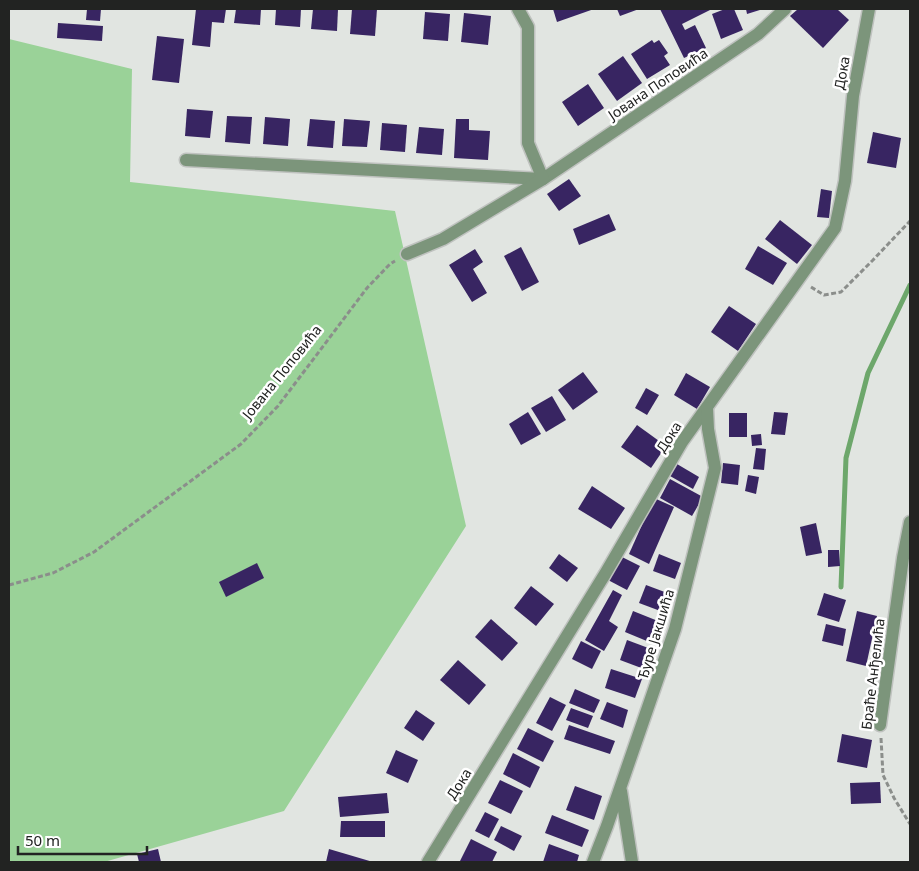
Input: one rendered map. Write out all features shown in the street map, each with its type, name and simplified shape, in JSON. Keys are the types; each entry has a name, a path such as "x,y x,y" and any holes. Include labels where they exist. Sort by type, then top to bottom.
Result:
{"street":[{"path":"186,160 543,179 528,143 528,27 518,9"},
{"name":"Јована Поповића","path":"407,254 443,239 543,179 758,34 785,9"},
{"name":"Дока","path":"428,862 605,574 682,442 835,228 845,181 853,96 869,9"},
{"name":"Ђуре Јакшића","path":"593,862 675,628 715,468 708,429 707,408"},
{"name":"Браће Анђелића","path":"880,724 903,558 910,522"},
{"path":"620,788 632,862"}],"path":[{"path":"799,279 824,296 841,292 910,221"},
{"name":"Јована Поповића","path":"9,585 53,573 94,552 241,444 278,406 367,288 390,264 407,254"},
{"name":"Браће Анђелића","path":"880,724 883,775 910,824"}],"green space":[{"path":"9,39 132,69 130,182 395,211 466,526 284,811 104,862 9,862"}],"building":[{"path":"87,9 101,9 100,21 86,20"},
{"path":"196,9 226,9 224,23 212,22 210,47 192,45"},
{"path":"236,9 261,9 260,25 234,23"},
{"path":"276,9 301,9 300,27 275,25"},
{"path":"313,9 338,9 337,31 311,29"},
{"path":"352,9 377,9 375,36 350,34"},
{"path":"553,9 594,9 557,22"},
{"path":"617,9 639,9 620,16"},
{"path":"660,9 709,9 682,24 685,30 695,25 706,48 684,58"},
{"path":"725,9 734,9 743,30 721,39 712,14"},
{"path":"746,9 763,9 747,14"},
{"path":"798,9 837,9 849,20 823,48 790,16"},
{"path":"425,12 450,14 448,41 423,39"},
{"path":"464,13 491,16 488,45 461,42"},
{"path":"58,23 103,26 102,41 57,38"},
{"path":"157,36 184,39 179,83 152,80"},
{"path":"652,40 654,43 659,40 668,53 664,56 670,65 647,79 631,54"},
{"path":"623,56 642,83 617,101 598,74"},
{"path":"588,84 604,108 578,126 562,102"},
{"path":"187,109 213,111 210,138 185,136"},
{"path":"227,116 252,117 250,144 225,142"},
{"path":"265,117 290,119 288,146 263,144"},
{"path":"310,119 335,121 333,148 307,146"},
{"path":"344,119 370,121 367,147 342,146"},
{"path":"456,119 469,119 469,130 490,131 488,160 454,158"},
{"path":"382,123 407,125 405,152 380,150"},
{"path":"419,127 444,129 442,155 416,153"},
{"path":"873,132 901,138 896,168 867,163"},
{"path":"569,179 581,196 559,211 547,194"},
{"path":"821,189 832,191 829,218 817,217"},
{"path":"609,214 616,230 579,245 573,229"},
{"path":"780,220 812,245 797,264 765,239"},
{"path":"758,246 787,263 773,285 745,269"},
{"path":"521,247 539,282 522,291 504,256"},
{"path":"475,249 483,262 473,269 487,293 472,302 449,265"},
{"path":"729,306 756,324 738,351 711,332"},
{"path":"583,372 598,392 573,410 558,390"},
{"path":"686,373 710,387 697,409 674,395"},
{"path":"646,388 659,395 647,415 635,408"},
{"path":"552,396 566,420 546,432 531,408"},
{"path":"528,412 541,434 521,445 509,424"},
{"path":"774,412 788,413 785,435 771,434"},
{"path":"729,413 747,413 747,437 729,437"},
{"path":"637,425 666,446 651,468 621,447"},
{"path":"761,434 762,445 752,446 751,435"},
{"path":"756,448 766,449 764,470 753,469"},
{"path":"723,463 740,465 738,485 721,483"},
{"path":"677,464 699,477 693,489 670,476"},
{"path":"748,475 759,477 756,494 745,491"},
{"path":"670,479 703,497 692,516 660,498"},
{"path":"592,486 625,508 611,529 578,509"},
{"path":"654,498 674,507 649,564 629,554"},
{"path":"816,523 822,553 806,556 800,527"},
{"path":"828,550 839,550 840,566 828,567"},
{"path":"559,554 578,568 567,582 549,568"},
{"path":"659,554 681,563 675,579 653,571"},
{"path":"620,556 640,566 627,590 608,580"},
{"path":"257,563 264,578 226,597 219,582"},
{"path":"646,585 670,594 663,612 639,603"},
{"path":"531,586 554,604 536,626 514,608"},
{"path":"613,590 622,595 609,621 618,627 604,651 585,640"},
{"path":"824,593 846,600 839,622 817,615"},
{"path":"633,611 663,623 654,644 625,632"},
{"path":"857,611 877,616 866,666 846,661"},
{"path":"491,619 518,643 502,661 475,637"},
{"path":"826,624 846,629 843,646 822,641"},
{"path":"627,640 651,649 644,669 620,660"},
{"path":"581,641 601,651 592,669 572,659"},
{"path":"458,660 486,685 469,705 440,680"},
{"path":"611,669 642,679 635,698 605,688"},
{"path":"575,689 600,700 594,713 569,703"},
{"path":"550,697 566,705 552,731 536,723"},
{"path":"607,702 628,710 623,728 600,719"},
{"path":"571,708 593,716 588,728 566,720"},
{"path":"416,710 435,723 423,741 404,728"},
{"path":"569,725 615,741 610,754 564,739"},
{"path":"528,728 554,741 543,762 517,749"},
{"path":"842,734 872,740 867,768 837,762"},
{"path":"396,750 418,760 408,783 386,773"},
{"path":"513,753 540,767 530,788 503,774"},
{"path":"500,780 523,791 511,814 488,803"},
{"path":"880,782 881,803 851,804 850,783"},
{"path":"575,786 602,796 594,820 566,810"},
{"path":"387,793 389,813 340,817 338,797"},
{"path":"485,812 499,819 489,838 475,831"},
{"path":"552,815 589,830 582,847 545,833"},
{"path":"341,821 385,821 385,837 340,837"},
{"path":"501,826 522,836 514,851 494,840"},
{"path":"471,839 497,852 492,862 460,861"},
{"path":"549,844 579,855 577,862 543,862"},
{"path":"158,849 161,862 139,862 137,854"},
{"path":"329,849 373,862 326,862"}],"waterway":[{"path":"841,587 846,458 868,373 910,285"}]}
